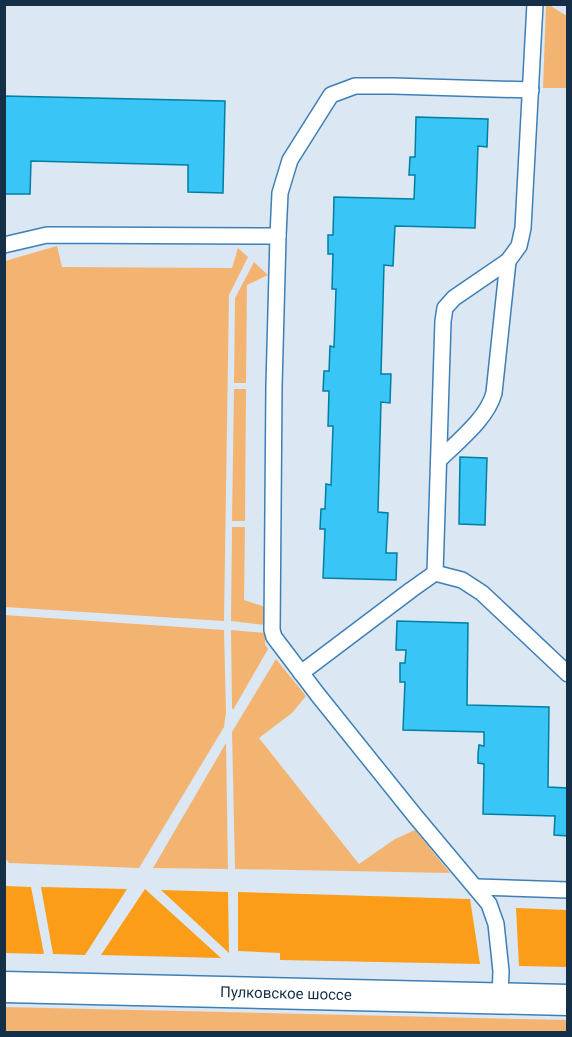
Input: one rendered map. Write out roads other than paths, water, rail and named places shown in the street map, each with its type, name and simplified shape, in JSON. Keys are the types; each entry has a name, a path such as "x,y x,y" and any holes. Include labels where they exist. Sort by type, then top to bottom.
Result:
{"street":[{"name":"Пулковское шоссе","path":"4,987 567,1000"}],"lane":[{"path":"435,573 445,308 454,298 508,261 519,246 523,228 535,4"},
{"path":"500,998 501,971 496,924 489,904 416,817 274,637 272,630 274,386 278,236 280,193 290,160 331,95 355,86 531,90"},
{"path":"4,245 47,235 278,236"},
{"path":"439,459 491,405 508,261"},
{"path":"301,673 435,573 462,580 482,593 567,674"},
{"path":"476,887 567,890"}]}
